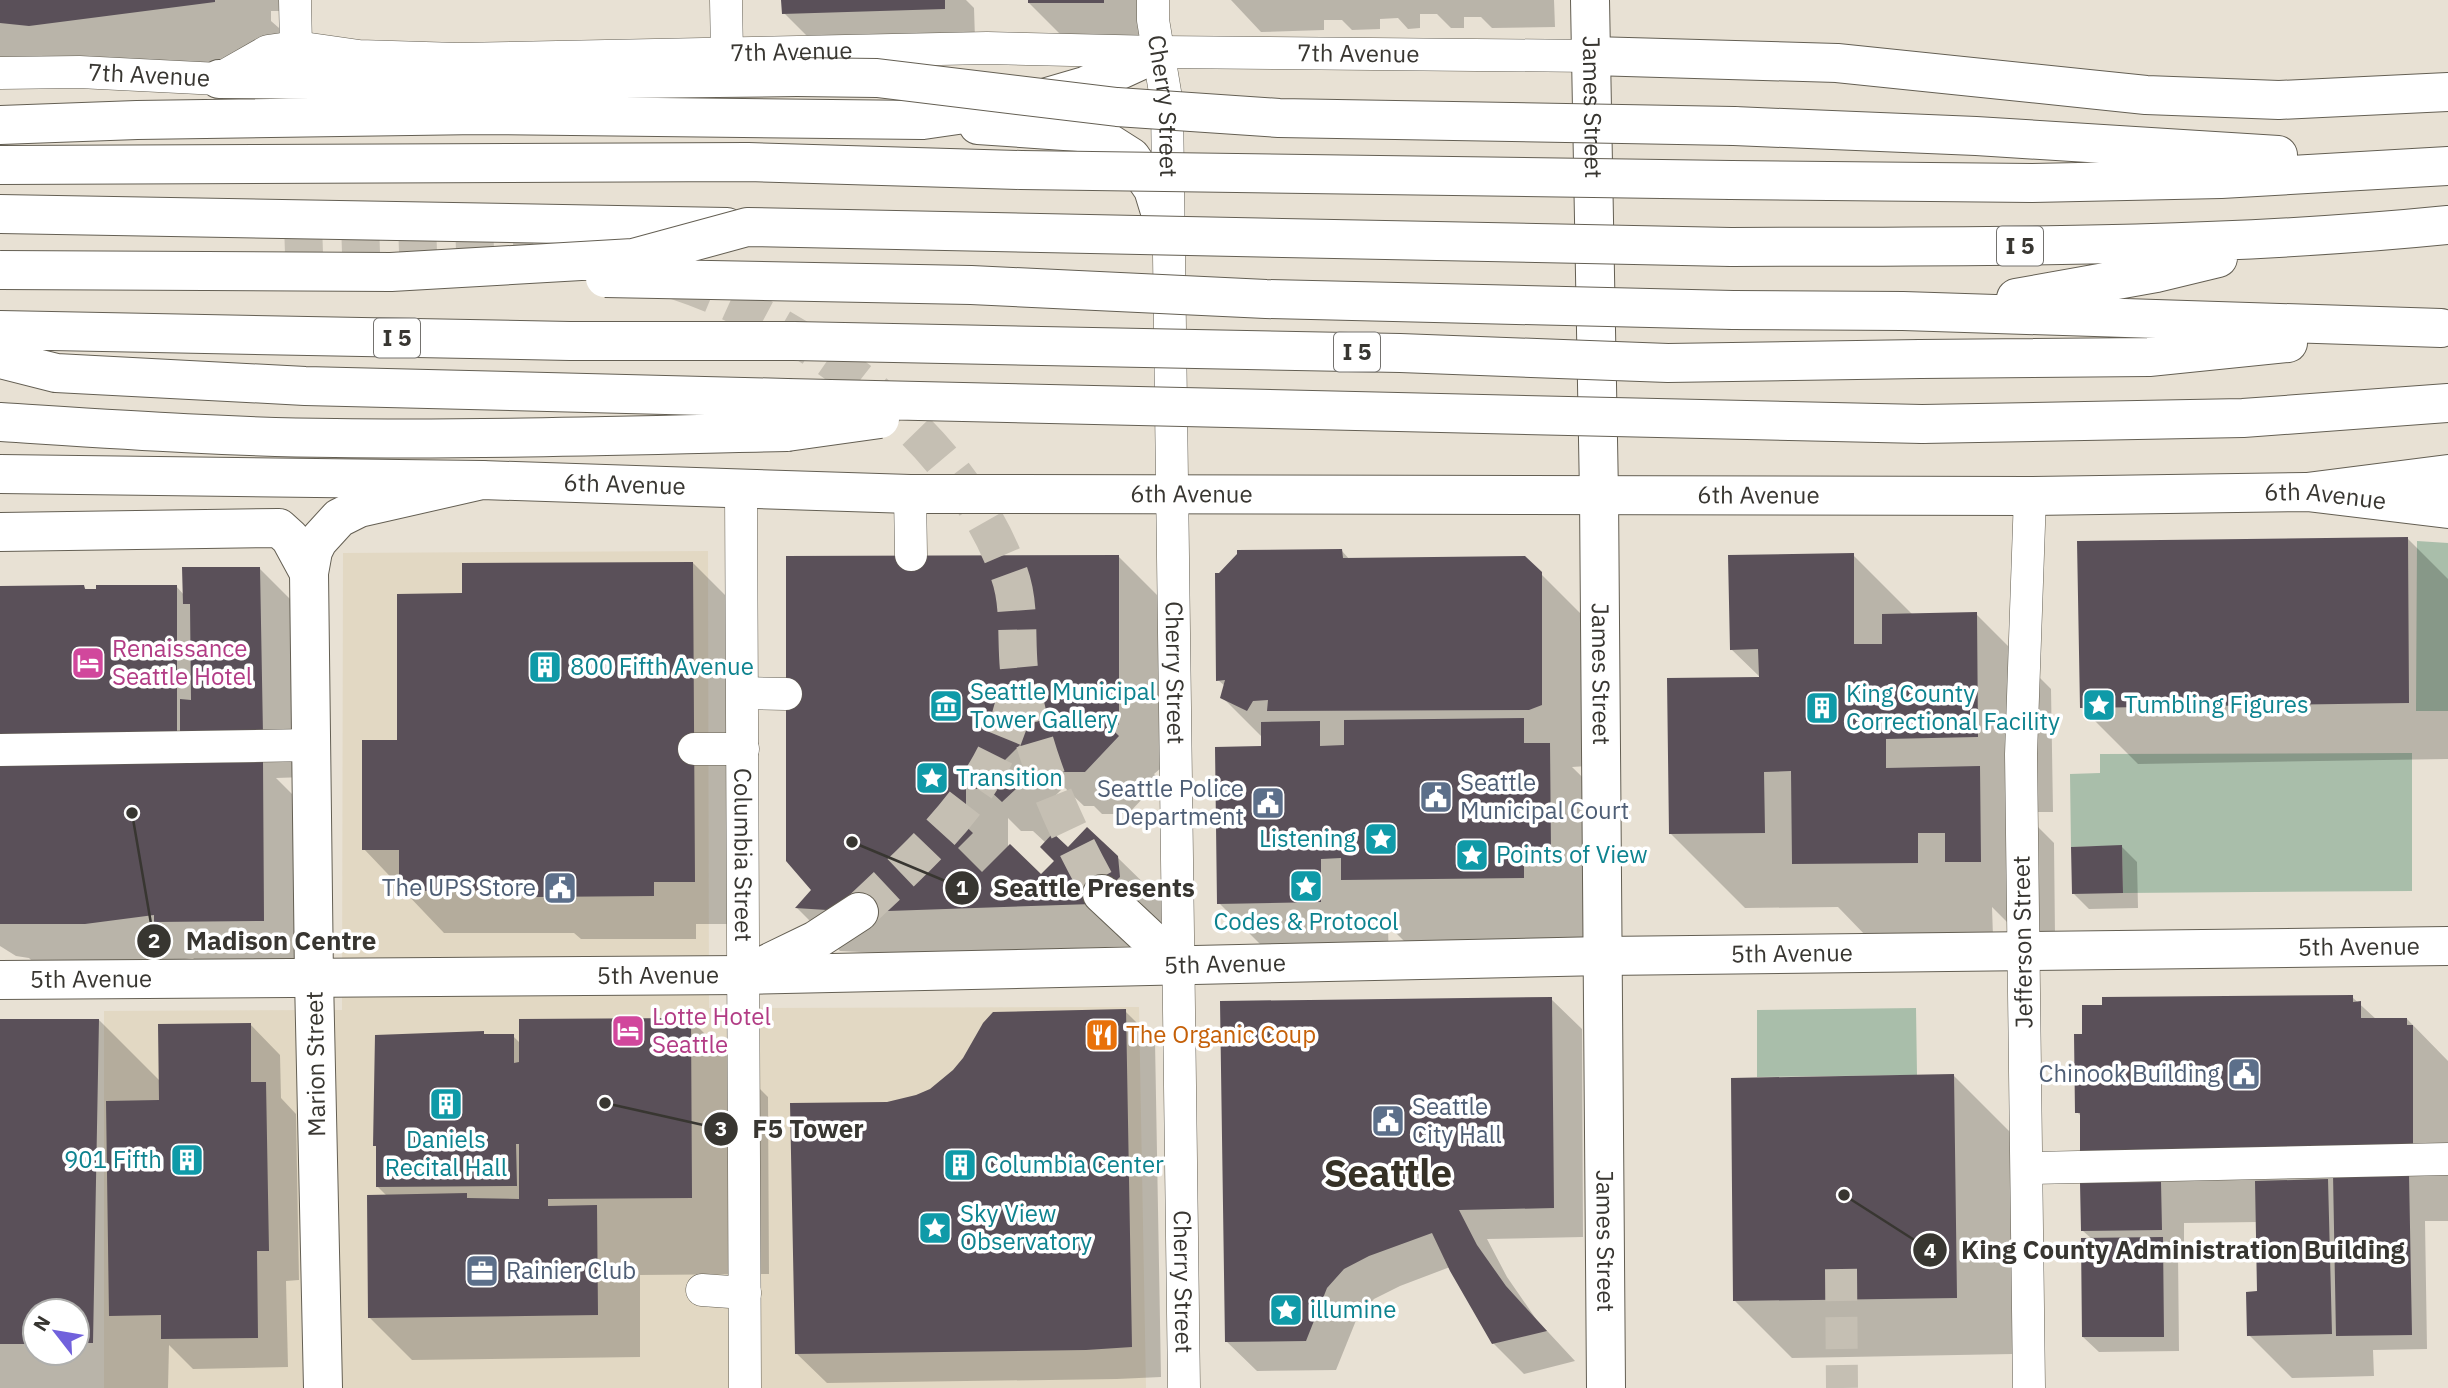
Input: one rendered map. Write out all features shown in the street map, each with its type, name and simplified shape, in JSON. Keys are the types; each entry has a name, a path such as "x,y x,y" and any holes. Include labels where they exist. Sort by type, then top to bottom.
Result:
{"main road":[{"name":"James Street","path":"1590,0 1599,494 1606,1388"},
{"path":"923,120 1013,107 1085,86 1159,52"},
{"path":"1592,56 1837,63 2146,95 2279,100 2448,92"},
{"path":"219,79 453,81 877,78 1117,107 1279,118 1734,126 1976,136 2448,166"},
{"path":"0,125 480,115 923,120 1079,132 1109,143 1131,157 1153,189 1168,238"},
{"path":"0,165 748,162 1021,170 2032,183 2221,179 2448,166"},
{"name":"I 5","path":"0,214 1731,247 2137,244 2309,237 2448,225"},
{"path":"0,270 404,271 634,258 747,227"},
{"path":"1903,311 2014,299 2156,273 2309,237"},
{"path":"534,276 971,285 1266,299 1733,310 1903,311 2444,328"},
{"name":"I 5","path":"0,330 556,341 794,341 1400,353 1668,363 2150,357 2444,328"},
{"name":"I 5","path":"0,359 56,373 787,415 1007,403 1922,424 2243,418 2448,403"},
{"path":"0,422 222,435 446,439 787,415"},
{"path":"0,474 482,480"},
{"path":"2307,492 2448,474"},
{"name":"6th Avenue","path":"309,573 313,551 318,541 339,518 359,509 482,480 910,494 2030,496 2307,492 2448,509"},
{"path":"0,531 279,528 290,538 309,573"},
{"name":"Marion Street","path":"309,573 323,1388"},
{"path":"1102,894 1180,967"},
{"path":"744,975 816,940 859,912"},
{"name":"5th Avenue","path":"0,980 744,975 1602,956 2448,946"}],"street":[{"path":"295,0 296,47"},
{"path":"726,0 727,54"},
{"name":"Cherry Street","path":"1153,0 1153,20 1167,104 1184,1388"},
{"name":"7th Avenue","path":"0,73 79,72 219,79 268,51 296,47 359,55 458,59 987,48 1592,56"},
{"name":"Columbia Street","path":"741,487 745,1388"},
{"path":"910,494 911,555"},
{"name":"Jefferson Street","path":"2029,1388 2021,754 2030,496"},
{"path":"743,693 786,694"},
{"path":"0,750 312,744"},
{"path":"694,749 743,750"},
{"path":"2027,1168 2448,1159"},
{"path":"702,1290 745,1293"}],"shaded area":[{"path":"708,551 709,1008 1139,1007 1146,1388 104,1388 104,1011 342,1010 343,553"}],"green space":[{"path":"2417,541 2448,543 2448,711 2416,711"},
{"path":"2412,753 2412,891 2123,893 2122,846 2071,847 2070,774 2100,773 2100,754"},
{"path":"1916,1008 1917,1075 1757,1077 1757,1010"}],"building":[{"path":"0,0 215,2 29,26 0,23"},
{"path":"781,0 945,0 945,9 782,14"},
{"path":"1028,0 1104,0 1104,3 1028,3"},
{"path":"2408,537 2409,703 2080,708 2077,541"},
{"path":"1342,549 1343,558 1525,556 1542,572 1542,705 1529,710 1267,711 1268,700 1253,701 1247,711 1220,698 1225,680 1216,681 1215,573 1219,573 1237,554 1237,550"},
{"name":"King County Correctional Facility","path":"1854,553 1854,644 1882,644 1882,614 1977,612 1978,737 1886,739 1886,768 1980,766 1981,862 1945,862 1945,833 1918,833 1918,863 1792,864 1791,771 1764,772 1765,833 1669,834 1667,678 1759,677 1758,649 1730,650 1728,555"},
{"path":"1119,555 1119,724 1113,730 1119,736 1085,772 1057,772 1051,764 1040,764 1020,745 1002,763 1003,774 1017,788 1002,802 988,789 976,789 966,778 966,812 958,819 973,833 958,848 982,872 1010,844 1041,874 1054,861 1040,847 1053,833 1068,847 1087,827 1118,856 1120,877 1092,904 859,912 795,908 811,890 786,861 786,556"},
{"name":"800 Fifth Avenue","path":"693,562 695,882 654,882 654,896 536,897 536,890 399,891 399,850 362,850 362,740 397,740 397,594 462,593 462,563"},
{"path":"182,567 260,567 263,735 180,737 180,699 191,700 190,604 183,604"},
{"name":"Renaissance Seattle Hotel","path":"84,585 85,589 96,589 96,585 177,585 177,737 0,739 0,586"},
{"name":"Seattle Municipal Court","path":"1524,718 1524,743 1550,743 1551,849 1524,849 1524,878 1341,880 1341,858 1321,859 1321,902 1217,904 1215,747 1261,746 1261,722 1320,721 1320,746 1344,745 1344,720"},
{"path":"210,755 210,763 263,762 264,921 154,922 154,915 85,924 0,924 0,764"},
{"path":"2122,845 2123,893 2072,894 2071,847"},
{"name":"Chinook Building","path":"2353,995 2353,1002 2361,1001 2361,1018 2407,1018 2407,1025 2413,1025 2413,1153 2080,1156 2080,1113 2075,1113 2074,1034 2082,1034 2082,1005 2102,1005 2102,997"},
{"name":"Seattle City Hall","path":"1552,997 1554,1208 1459,1210 1477,1245 1506,1286 1547,1331 1492,1344 1450,1271 1432,1233 1369,1256 1344,1269 1327,1288 1306,1341 1225,1342 1220,1001"},
{"name":"Columbia Center","path":"1126,1009 1132,1347 795,1354 790,1103 887,1102 930,1089 963,1058 983,1023 993,1012"},
{"path":"691,1018 692,1198 548,1199 548,1206 597,1205 598,1315 368,1318 367,1195 467,1193 467,1198 519,1199 519,1144 516,1144 517,1186 376,1187 376,1146 373,1146 375,1035 484,1031 484,1034 514,1034 514,1063 519,1062 519,1019"},
{"path":"0,1019 99,1019 93,1343 91,1297 21,1297 21,1344 0,1344"},
{"name":"901 Fifth","path":"251,1023 251,1082 266,1082 269,1251 257,1251 258,1338 161,1339 161,1315 109,1316 106,1101 159,1100 158,1024"},
{"path":"1954,1074 1957,1298 1733,1301 1731,1078"},
{"path":"2409,1173 2412,1335 2336,1336 2333,1174"},
{"path":"2328,1179 2332,1334 2247,1336 2246,1292 2257,1291 2255,1181"},
{"path":"2161,1182 2162,1230 2081,1231 2080,1183"},
{"path":"2163,1237 2164,1337 2082,1337 2081,1238"}],"tunnel":[{"path":"285,254 494,247 533,249"},
{"path":"677,281 727,300 777,326 827,357 874,393 918,433 956,477 987,524 1009,573 1017,614 1021,683 1034,739 1063,818 1102,894"},
{"path":"859,912 935,838 978,784 995,755 1009,722 1018,687"},
{"path":"1841,1269 1842,1388"}],"place":[{"name":"Renaissance Seattle Hotel","path":"88,663"},
{"name":"800 Fifth Avenue","path":"545,667"},
{"name":"Tumbling Figures","path":"2099,705"},
{"name":"Seattle Municipal Tower Gallery","path":"946,706"},
{"name":"King County Correctional Facility","path":"1822,708"},
{"name":"Transition","path":"932,778"},
{"name":"Seattle Municipal Court","path":"1436,797"},
{"name":"Seattle Police Department","path":"1268,803"},
{"name":"Madison Centre","path":"132,813"},
{"name":"Listening","path":"1381,839"},
{"name":"Seattle Presents","path":"852,842"},
{"name":"Points of View","path":"1472,855"},
{"name":"Codes & Protocol","path":"1306,886"},
{"name":"The UPS Store","path":"560,888"},
{"name":"Lotte Hotel Seattle","path":"628,1031"},
{"name":"The Organic Coup","path":"1102,1035"},
{"name":"Chinook Building","path":"2244,1074"},
{"name":"F5 Tower","path":"605,1103"},
{"name":"Daniels Recital Hall","path":"446,1104"},
{"name":"Seattle City Hall","path":"1388,1121"},
{"name":"901 Fifth","path":"187,1160"},
{"name":"Columbia Center","path":"960,1165"},
{"name":"King County Administration Building","path":"1844,1195"},
{"name":"Sky View Observatory","path":"935,1228"},
{"name":"Rainier Club","path":"482,1271"},
{"name":"illumine","path":"1286,1310"}],"district":[{"name":"Seattle","path":"1388,1174"}]}
